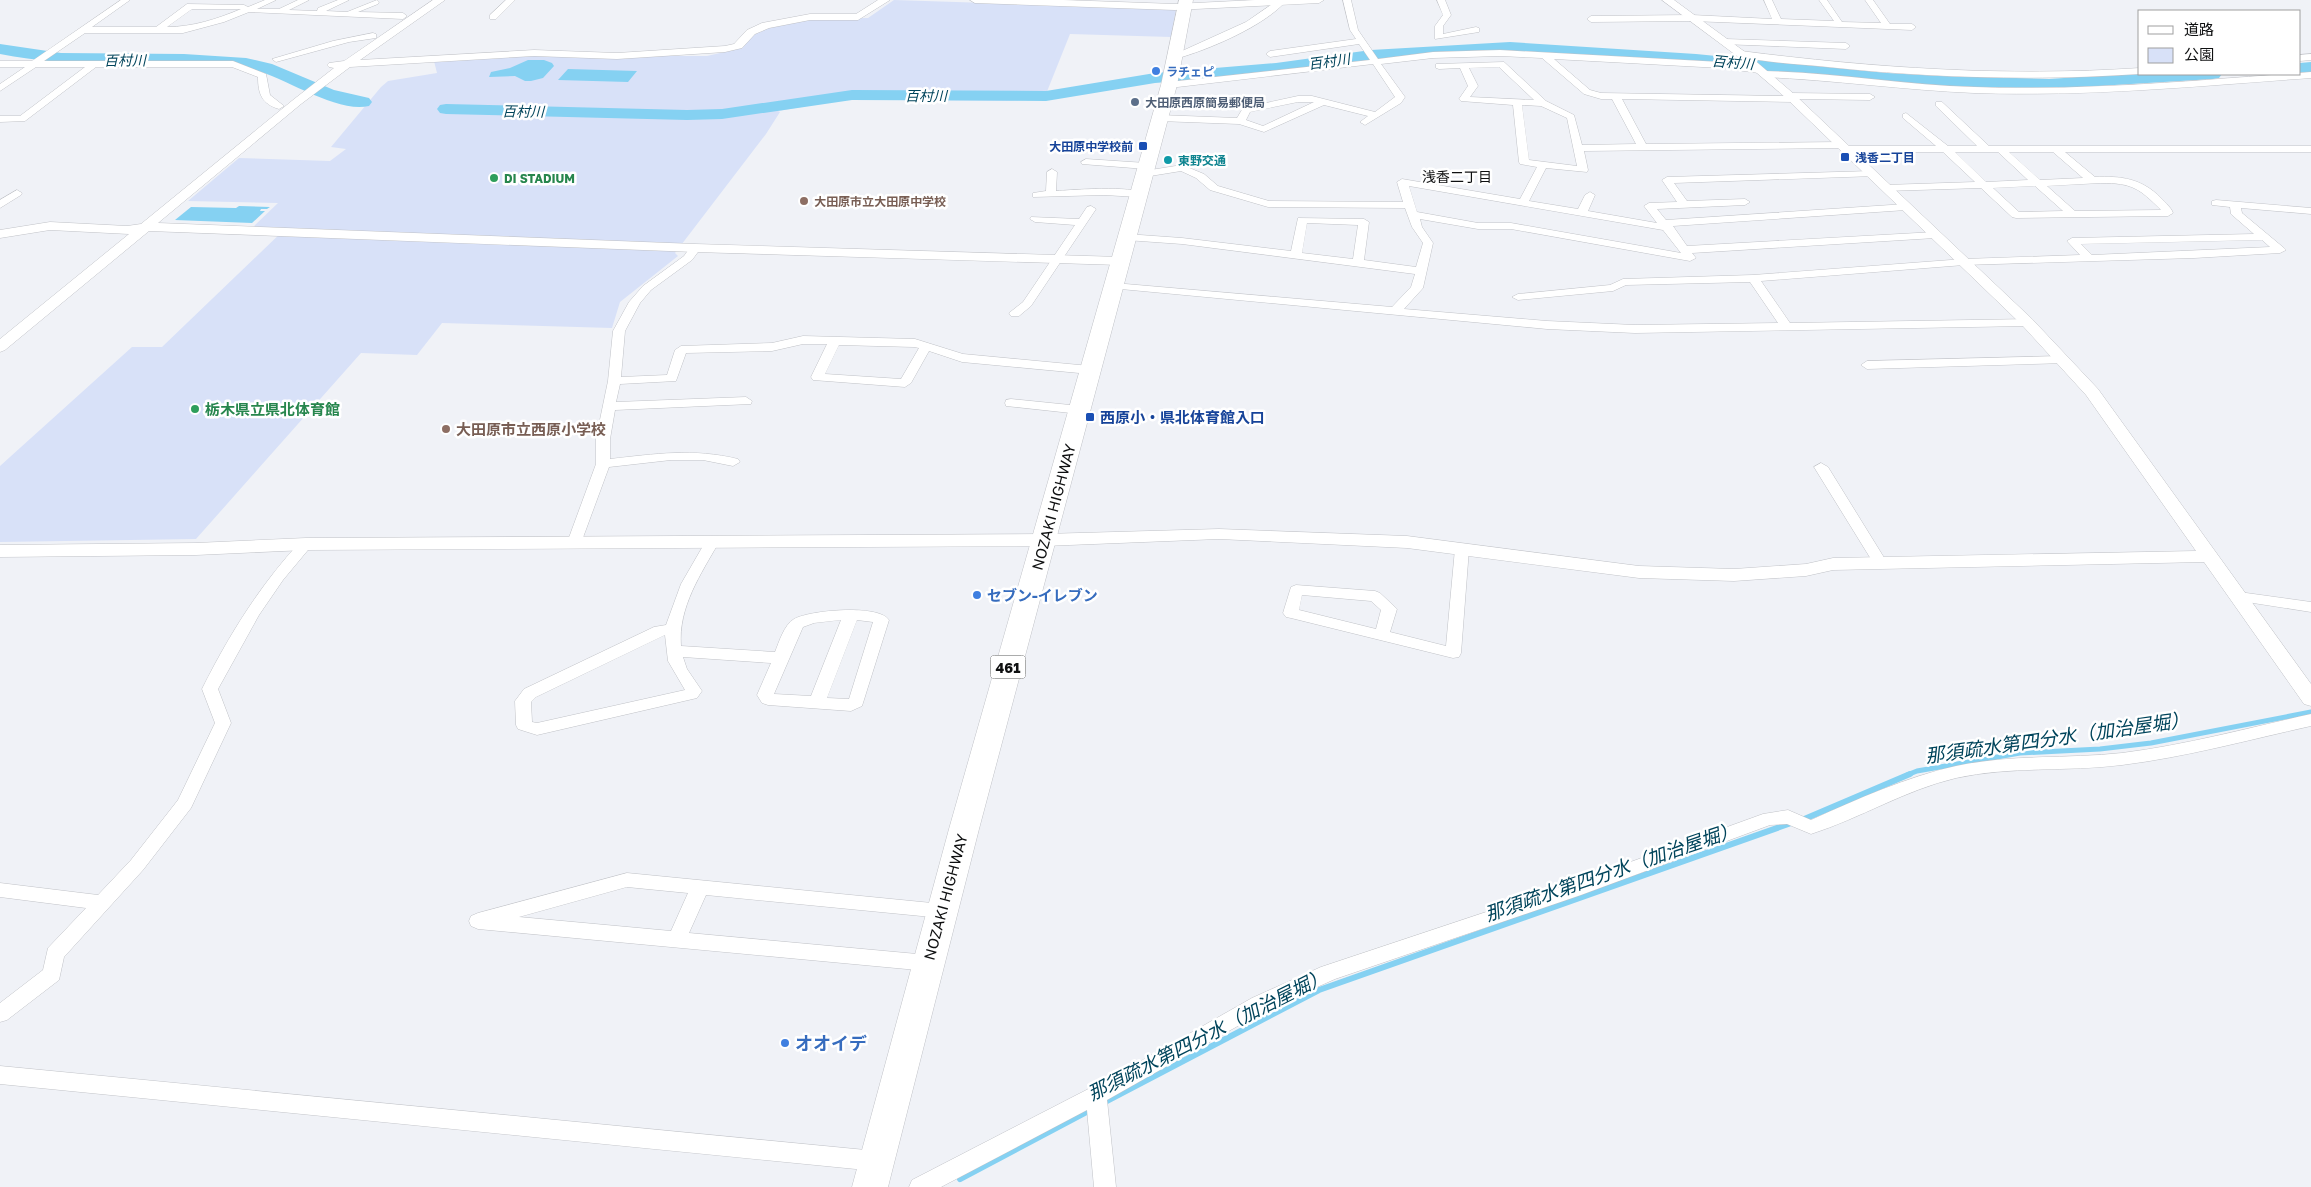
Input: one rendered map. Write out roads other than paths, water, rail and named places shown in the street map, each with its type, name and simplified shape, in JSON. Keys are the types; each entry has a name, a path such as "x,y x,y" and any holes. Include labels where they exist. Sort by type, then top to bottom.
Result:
{"highway":[{"name":"NOZAKI HIGHWAY","path":"870,1187 942,911 1170,79 1186,3"}],"street":[{"path":"0,88 126,0"},
{"path":"84,30 183,30 221,20 272,0"},
{"path":"277,12 305,0"},
{"path":"315,13 345,0"},
{"path":"0,347 146,227 310,88 333,65 427,0"},
{"path":"0,333 279,106 347,64 440,0"},
{"path":"492,18 511,0"},
{"path":"333,65 534,53 617,56 725,50 738,46 751,32 766,25 810,17 858,17 885,0"},
{"path":"975,0 1186,3 1319,0"},
{"path":"1347,0 1354,30 1360,41 1400,97 1398,101 1365,122"},
{"path":"1441,0 1447,15 1439,26 1438,37 1476,30"},
{"path":"1668,0 1725,42 1792,98 2027,322 2092,392 2311,699"},
{"path":"1768,0 1778,22"},
{"path":"1822,0 1838,23"},
{"path":"1869,0 1887,26"},
{"path":"1175,56 1190,52 1238,28 1269,12 1282,1"},
{"path":"348,14 375,2"},
{"path":"158,30 190,6 277,12 403,16"},
{"path":"1591,19 1692,18 1912,27"},
{"path":"276,59 302,54 356,37 373,36"},
{"path":"1270,54 1360,41"},
{"path":"1725,42 1846,46"},
{"path":"1170,79 1372,58 1500,53 1721,65 1862,69 1974,75 2069,77 2138,71"},
{"path":"1543,54 1587,92 1601,96 1870,97"},
{"path":"0,64 233,64 263,76 263,93 266,99 270,103 279,106"},
{"path":"0,119 22,118 94,64"},
{"path":"1439,66 1500,64 1543,103 1571,117 1583,170 1524,162 1517,102"},
{"path":"1457,110 1473,86 1463,65"},
{"path":"1753,65 1933,88 2036,91 2311,75"},
{"path":"1615,96 1628,114 1630,127 1643,147"},
{"path":"1240,121 1243,112 1246,110 1298,99 1324,101 1377,115"},
{"path":"1464,99 1543,103"},
{"path":"1159,118 1240,121 1264,129 1324,101"},
{"path":"1939,104 1985,148"},
{"path":"1885,188 1982,185 2093,181 2135,183 2168,210 2168,213 2016,214 1982,185 1906,116"},
{"path":"1578,148 2311,148"},
{"path":"2000,148 2073,215"},
{"path":"2054,148 2093,181"},
{"path":"1086,162 1143,178"},
{"path":"1523,203 1543,165"},
{"path":"1037,195 1104,192 1143,178 1182,168 1200,176 1214,188 1268,204 1410,209 1478,226 1511,226 1689,257 1936,235"},
{"path":"1051,194 1052,172"},
{"path":"1684,204 1666,180 1871,174"},
{"path":"1396,310 1417,288 1428,243 1417,227 1402,182 1666,226 1906,207"},
{"path":"0,193 17,193 0,205"},
{"path":"1582,213 1590,195"},
{"path":"1689,257 1649,206 1745,202"},
{"path":"2216,203 2311,212"},
{"path":"1518,297 1613,288 1623,282 1753,278 1964,262 2194,255 2280,250 2238,216 2235,212 2236,206"},
{"path":"1015,313 1027,304 1091,209"},
{"path":"1035,219 1082,222"},
{"path":"1296,256 1302,220 1364,222 1358,264"},
{"path":"0,234 50,226 127,230 146,227 695,248 1058,259 1182,241 1421,271"},
{"path":"2088,257 2072,241 2264,237"},
{"path":"574,543 603,464 603,439 614,381 619,332 635,302 648,288 688,258 695,248"},
{"path":"1753,278 1786,326"},
{"path":"1114,286 1600,328 2027,322"},
{"path":"614,381 672,378 681,350 772,346 803,340 916,343 962,358 1090,370"},
{"path":"835,341 818,377 905,383 926,346"},
{"path":"1867,365 2062,360"},
{"path":"609,406 746,401"},
{"path":"1011,403 1080,410"},
{"path":"603,464 687,456 703,456 733,462"},
{"path":"1822,467 1881,564"},
{"path":"0,551 306,544 1044,540 1219,534 1407,542 1648,572 1734,575 1806,570 1833,564 2208,556"},
{"path":"673,629 659,631 530,694 523,701 524,724 537,729 690,694 694,691 676,663 673,629 677,607 683,593 712,542"},
{"path":"0,1014 52,974 55,954 137,865 185,803 223,723 210,689 242,628 285,566 306,544"},
{"path":"1382,635 1390,609 1375,596 1296,590 1291,613 1453,653 1462,549"},
{"path":"2239,597 2311,607"},
{"path":"817,703 851,615"},
{"path":"851,615 877,617 881,620 856,702 851,705 768,699 765,695 780,658 797,624 807,619 851,615"},
{"path":"674,650 780,658"},
{"path":"920,1187 1096,1094 1259,1004 1328,974 1584,886 1769,819 1788,817 1811,827 1912,785 1956,772 2008,764 2121,759 2186,748 2311,720"},
{"path":"928,963 478,921 627,880 942,911"},
{"path":"678,940 700,888"},
{"path":"0,890 101,904"},
{"path":"0,1075 876,1161"},
{"path":"1096,1094 1105,1187"}],"water":[{"path":"528,60 544,60 552,63 554,66 543,78 531,81 525,81 515,76 489,77 491,72 510,68"},
{"path":"568,69 637,71 628,82 558,80"},
{"path":"239,206 270,207 261,209 260,211 265,211 252,223 175,220 191,207 236,208"}],"waterway":[{"name":"百村川","path":"446,109 687,115 722,114 852,95 1046,96 1155,78 1276,68 1371,55 1510,47 1696,59 1887,78 1940,81 2049,84 2197,75"},
{"name":"百村川","path":"0,49 30,55 61,58 184,59 246,63 266,68 328,94 363,102"},
{"name":"百村川","path":"2301,68 2311,67"},
{"name":"那須疏水第四分水（加治屋堀）","path":"1907,775 1917,771 2020,753 2100,749 2151,743 2311,712"},
{"name":"那須疏水第四分水（加治屋堀）","path":"1802,820 1910,774"},
{"name":"那須疏水第四分水（加治屋堀）","path":"1101,1104 1319,990 1794,822"},
{"name":"那須疏水第四分水（加治屋堀）","path":"960,1179 1092,1109"}],"place":[{"name":"ラチェピ","path":"1156,71"},
{"name":"大田原西原簡易郵便局","path":"1135,102"},
{"name":"大田原中学校前","path":"1143,146"},
{"name":"浅香二丁目","path":"1845,157"},
{"name":"東野交通","path":"1168,160"},
{"name":"DI STADIUM","path":"494,178"},
{"name":"大田原市立大田原中学校","path":"804,201"},
{"name":"栃木県立県北体育館","path":"195,409"},
{"name":"西原小・県北体育館入口","path":"1090,417"},
{"name":"大田原市立西原小学校","path":"446,429"},
{"name":"セブン-イレブン","path":"977,595"},
{"name":"オオイデ","path":"785,1043"}],"district":[{"name":"浅香二丁目","path":"1457,176"}]}
